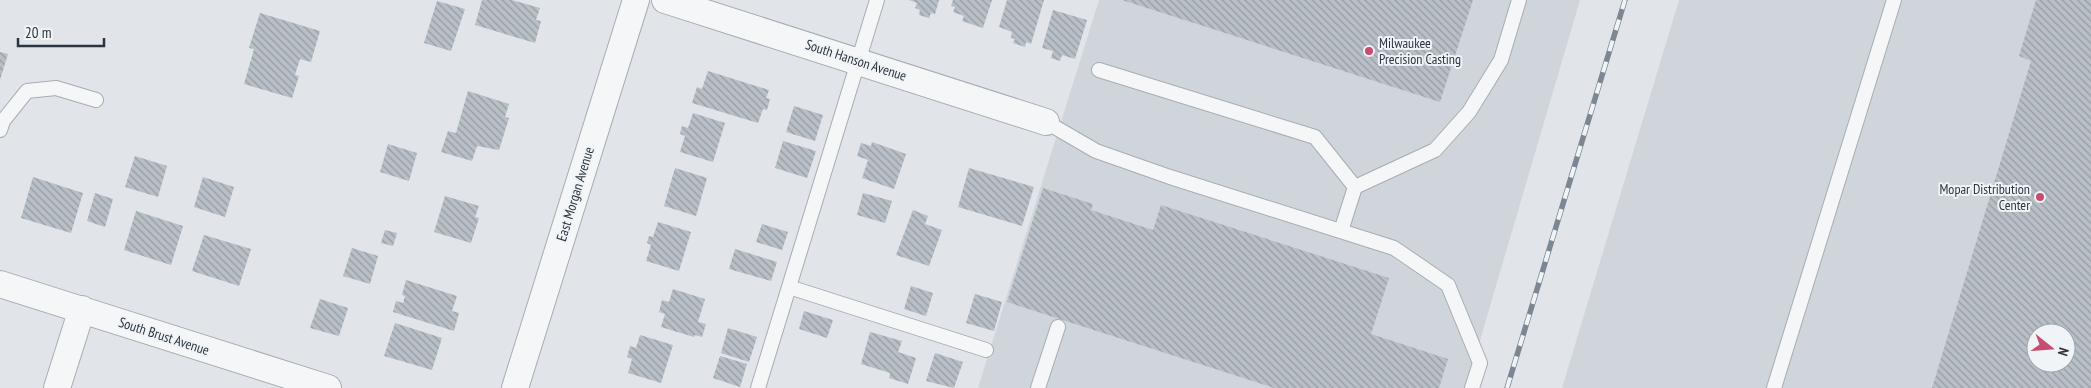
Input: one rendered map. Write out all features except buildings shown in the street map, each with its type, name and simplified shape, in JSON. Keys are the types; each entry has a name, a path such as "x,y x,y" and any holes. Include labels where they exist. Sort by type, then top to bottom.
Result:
{"street":[{"name":"East Morgan Avenue","path":"515,388 636,0"},
{"name":"South Hanson Avenue","path":"665,0 858,60 1046,122"},
{"name":"South Brust Avenue","path":"0,284 328,388"},
{"path":"57,388 82,309"}],"lane":[{"path":"758,388 877,0"},
{"path":"1341,231 1355,187 1435,150 1470,112 1501,60 1519,0"},
{"path":"1774,388 1894,0"},
{"path":"1099,70 1315,138 1355,187"},
{"path":"0,130 4,121 27,91 56,88 96,100"},
{"path":"1046,122 1096,150 1170,177 1394,248 1448,284 1480,363 1472,388"},
{"path":"789,287 986,350"},
{"path":"1038,388 1058,327"}],"shaded area":[{"path":"1099,0 1580,0 1466,388 978,388"},
{"path":"1679,0 2091,0 2091,388 1562,388"}],"railway":[{"path":"1507,388 1625,0"}],"place":[{"name":"Milwaukee Precision Casting","path":"1369,51"},
{"name":"Mopar Distribution Center","path":"2040,197"}]}
